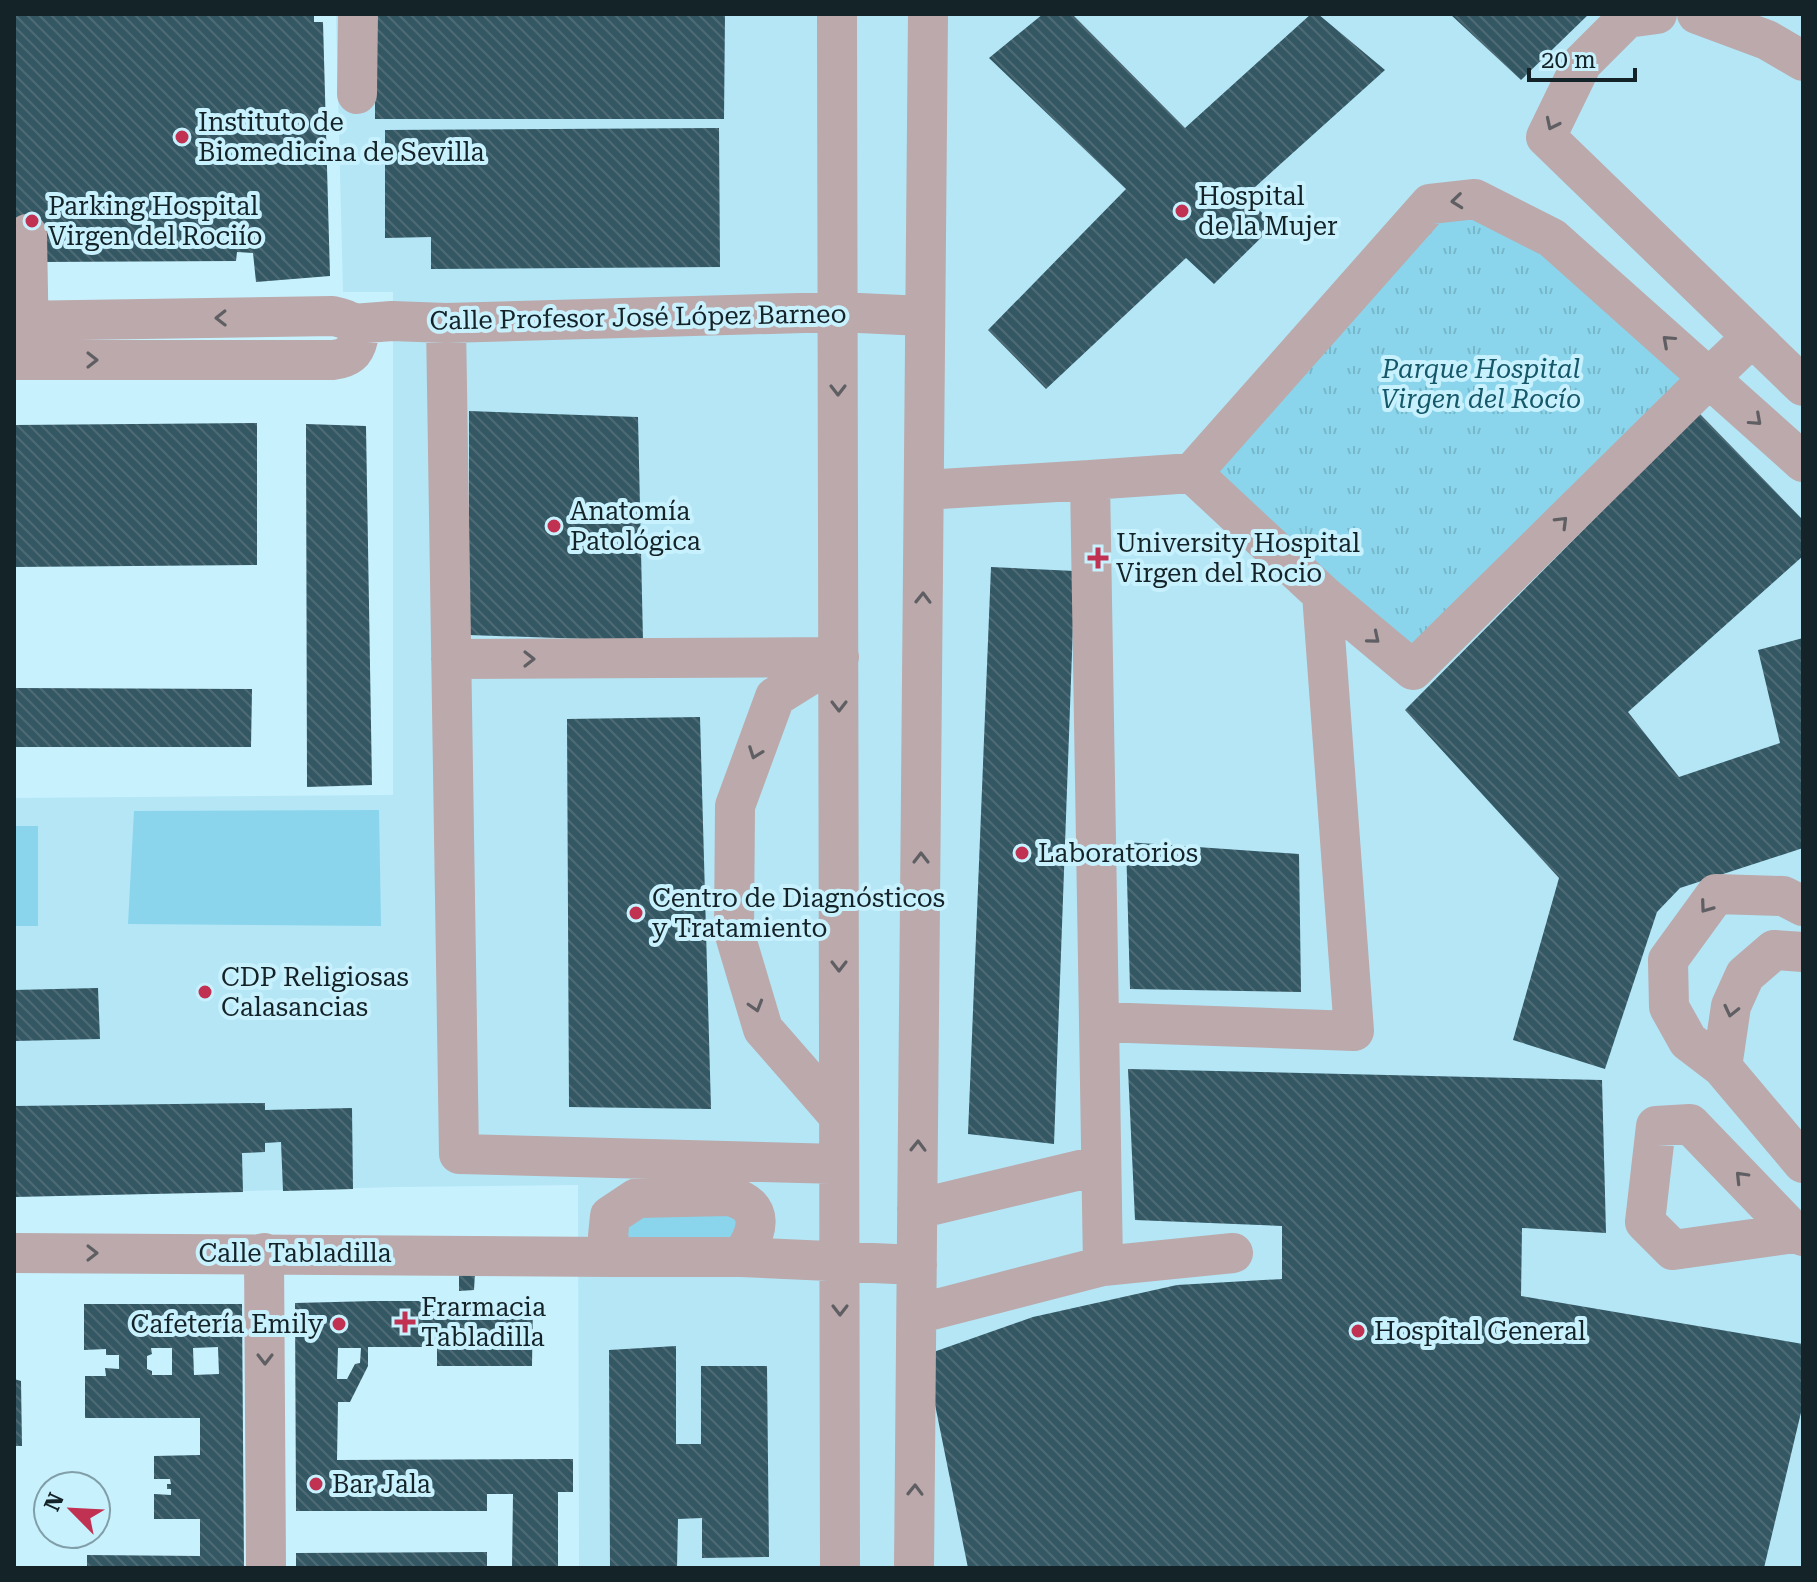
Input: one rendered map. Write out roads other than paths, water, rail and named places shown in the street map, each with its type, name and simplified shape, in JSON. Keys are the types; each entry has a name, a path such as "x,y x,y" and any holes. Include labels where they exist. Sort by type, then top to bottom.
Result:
{"street":[{"path":"357,94 358,14"},
{"path":"837,14 840,1568"},
{"path":"914,1568 928,14"},
{"path":"1657,14 1627,18 1582,63 1546,137 1803,386"},
{"path":"1697,14 1767,40 1803,61"},
{"path":"924,490 1192,473 1430,204 1475,199 1552,238 1709,378 1799,449"},
{"path":"27,234 21,321 22,360 343,359 356,347 358,339 353,324"},
{"name":"Calle Profesor José López Barneo","path":"21,321 333,316 347,318 353,324 838,312 923,316"},
{"path":"268,317 269,359"},
{"path":"446,323 459,1154 839,1164"},
{"path":"1192,473 1322,594 1413,670 1752,337"},
{"path":"1090,480 1103,1266"},
{"path":"1099,1022 1354,1031 1322,594"},
{"path":"451,659 839,657"},
{"path":"839,657 775,697 735,806 734,932 763,1029 839,1116"},
{"path":"1803,906 1783,896 1716,894 1668,960 1669,1007 1688,1041 1722,1067 1803,1163"},
{"path":"1722,1067 1731,1006 1745,975 1774,950 1803,952"},
{"path":"917,1209 1101,1165"},
{"path":"595,1256 608,1236 610,1216 627,1203 650,1197 729,1196 739,1199 756,1216 757,1227 752,1242 741,1257"},
{"name":"Calle Tabladilla","path":"14,1253 741,1257 917,1265"},
{"path":"264,1253 266,1568"},
{"path":"917,1314 1103,1266 1233,1253"}],"place":[{"name":"Instituto de Biomedicina de Sevilla","path":"182,137"},
{"name":"Hospital de la Mujer","path":"1182,211"},
{"name":"Parking Hospital Virgen del Rociío","path":"32,221"},
{"name":"Anatomía Patológica","path":"554,526"},
{"name":"University Hospital Virgen del Rocio","path":"1098,558"},
{"name":"Laboratorios","path":"1022,853"},
{"name":"Centro de Diagnósticos y Tratamiento","path":"636,913"},
{"name":"CDP Religiosas Calasancias","path":"205,992"},
{"name":"Frarmacia Tabladilla","path":"405,1322"},
{"name":"Cafetería Emily","path":"339,1324"},
{"name":"Hospital General","path":"1358,1331"},
{"name":"Bar Jala","path":"316,1484"}],"park label":[{"name":"Parque Hospital Virgen del Rocío","path":"1481,384"}]}
